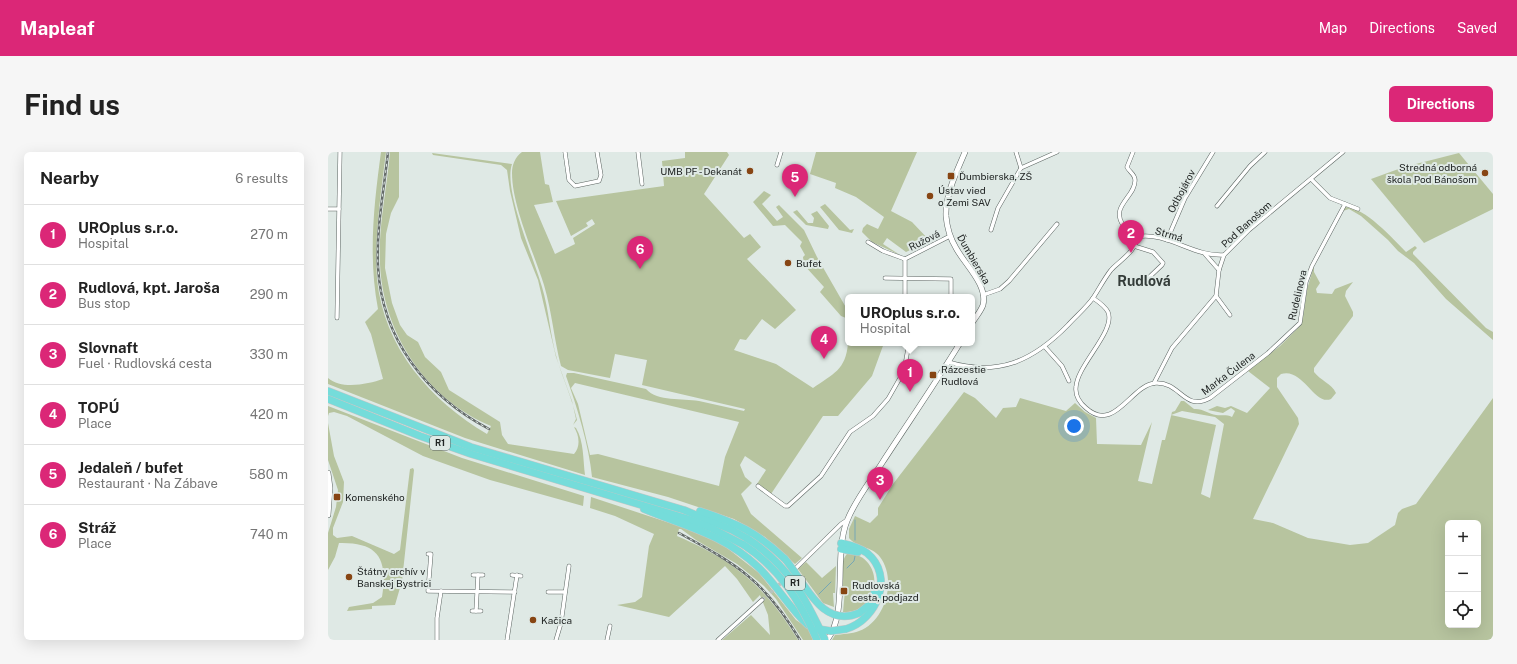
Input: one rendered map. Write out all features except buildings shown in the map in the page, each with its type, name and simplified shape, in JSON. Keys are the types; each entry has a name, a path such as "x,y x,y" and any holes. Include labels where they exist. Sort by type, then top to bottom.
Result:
{"highway":[{"name":"R1","path":"328,391 420,429 471,447 684,510 726,527 746,542 785,581 800,603 817,640"},
{"name":"R1","path":"328,399 420,436 471,454 688,519 765,551 791,577 806,601 826,640"},
{"path":"616,498 722,540 759,568 798,616 808,625 824,630 846,629 861,622 870,613 879,597 881,583 879,569 872,558 857,548 841,546"},
{"path":"684,510 699,511 729,521 752,532 785,559 817,603 825,611 843,617 860,613 873,598 877,584 876,573 865,556 841,546"}],"street":[{"path":"337,318 340,152"},
{"path":"565,152 568,180 575,186 599,181 601,175 597,152"},
{"path":"638,152 642,184"},
{"path":"777,165 781,152"},
{"name":"Ďumbierska","path":"965,152 947,206 946,217 950,236 959,255 977,281 983,295 983,306 975,319"},
{"path":"1016,152 1021,168"},
{"path":"991,230 998,208 1021,168 1057,152"},
{"path":"948,362 961,366 1001,367 1020,361 1044,347 1093,298 1110,271 1134,246 1136,238 1123,226 1120,216 1121,207 1135,182 1135,176 1128,170 1128,163 1133,152"},
{"name":"Odbojárov","path":"1166,240 1185,198 1213,152"},
{"path":"1217,206 1250,166 1265,152"},
{"name":"Pod Banošom","path":"1216,296 1219,270 1224,255 1249,230 1343,152"},
{"path":"1311,179 1330,198 1358,210"},
{"name":"Rudelinova","path":"1263,358 1300,323 1306,282 1312,266 1345,204"},
{"path":"328,209 339,209"},
{"path":"983,295 1000,289 1009,281 1057,224"},
{"name":"Ružová","path":"868,242 883,251 905,259 950,236"},
{"name":"Strmá","path":"1136,238 1150,236 1205,254 1224,255"},
{"path":"1134,246 1153,252 1163,263 1142,284"},
{"name":"Strmá","path":"1205,254 1219,270"},
{"name":"Ružová","path":"905,259 905,294"},
{"path":"885,278 952,279 951,294"},
{"path":"1093,298 1106,308 1109,320 1105,331 1078,379 1076,391 1079,401 1090,412 1098,414 1108,414 1120,408 1141,389 1154,383 1172,348 1216,296 1230,315"},
{"path":"758,486 785,506 793,502 815,482 827,469 850,432 865,423 888,399 904,371 908,346"},
{"path":"826,640 834,627 838,608 841,546 847,520 958,346"},
{"path":"1044,347 1062,366 1069,381"},
{"name":"Marka Čulena","path":"1154,383 1172,387 1191,402 1198,403 1210,398 1263,358"},
{"path":"328,473 330,488 328,515"},
{"path":"781,582 847,520"},
{"path":"428,554 431,554 428,591 515,592"},
{"path":"556,640 561,623 569,566"},
{"path":"473,575 483,575"},
{"path":"476,611 478,575"},
{"path":"507,640 515,592 516,575"},
{"path":"437,640 437,618 441,591"},
{"path":"548,592 565,592"},
{"path":"718,640 762,600"},
{"path":"472,611 481,611"},
{"path":"606,640 610,626"}],"green space":[{"path":"381,152 386,152 377,231 377,279 381,304 389,328 413,370 447,405 487,434 491,426 468,414 447,399 428,381 412,361 399,338 389,315 383,290 380,264 380,236 390,152 399,152 399,197 391,213 386,234 385,268 392,303 400,325 407,335 418,342 425,357 441,372 449,390 500,422 502,435 508,444 574,454 578,448 578,437 574,427 576,428 582,445 585,475 465,438 328,384 328,378 334,382 348,385 370,383 383,379 371,334 365,322 378,309 373,270 373,230"},
{"path":"522,152 540,152 545,184 549,185 553,202 534,205 555,254 575,244 573,238 595,224 592,219 586,223 588,226 571,236 556,201 664,186 662,161 685,158 685,152 727,152 729,155 704,194 744,238 750,234 761,247 747,259 796,310 775,329 762,319 746,340 740,339 734,350 776,364 813,388 837,370 844,359 848,346 883,346 872,376 838,416 823,416 771,494 757,484 766,470 745,456 740,465 745,477 752,483 741,494 751,514 802,558 795,564 765,537 734,519 668,497 592,477 585,439 566,376 567,373 574,373 646,389 657,396 664,398 699,401 744,411 745,409 642,385 647,360 615,354 610,378 568,370 561,366 544,285 519,215 513,186 512,170 517,156","holes":["575,383 739,422 725,457 719,486 598,454 590,455 578,404 571,388"]},
{"path":"816,152 917,152 891,211 912,222 930,241 906,252 887,238 883,244 900,255 872,242 862,232 863,228 867,224 878,229 884,217 856,197 835,188 836,183 810,174"},
{"path":"432,153 512,164 510,176 515,207 542,287 559,365 556,357 538,280 521,238 510,191 507,170 501,165 433,155"},
{"path":"1459,153 1493,194 1493,209 1424,243 1371,179 1404,167"},
{"path":"764,191 771,195 762,204 777,221 783,217 776,207 779,205 804,230 817,257 845,306 845,318 841,316 820,292 824,287 804,265 803,257 805,255 800,246 802,242 785,225 773,226 753,202"},
{"path":"825,204 850,230 854,229 852,233 839,230 820,207"},
{"path":"1345,207 1353,208 1370,218 1406,252 1415,246 1417,248 1413,254 1486,328 1493,332 1493,340 1446,299 1414,263 1398,251 1361,216 1349,209 1343,211"},
{"path":"797,210 808,223 813,223 814,218 811,214 817,211 829,226 828,229 806,225 793,212"},
{"path":"1314,266 1314,272 1320,283 1316,289 1317,293 1332,294 1335,289 1353,282 1346,291 1345,296 1353,312 1353,316 1314,368 1314,372 1332,387 1336,393 1331,399 1325,400 1319,397 1296,376 1289,373 1281,374 1277,378 1277,387 1298,418 1299,424 1253,519 1273,523 1308,538 1350,545 1368,543 1395,525 1398,513 1402,509 1416,504 1493,398 1493,640 832,640 835,635 856,632 868,626 882,609 886,598 888,576 880,557 877,553 856,544 849,538 849,529 855,516 870,523 878,515 878,508 893,484 964,392 975,398 996,418 1003,408 1016,407 1020,398 1066,411 1075,403 1085,412 1096,418 1097,444 1141,445 1152,422 1138,481 1152,484 1162,440 1165,440 1171,415 1172,412 1175,411 1181,401 1184,401 1194,409 1200,409 1216,415 1226,415 1232,417 1235,411 1231,408 1223,413 1208,410 1217,406 1225,408 1231,406 1247,413 1270,388 1248,371 1280,346 1300,326 1303,318 1307,289","holes":["1182,411 1215,417 1224,424 1210,498 1201,494 1216,425 1171,415"]},
{"path":"328,406 462,458 584,496 583,506 490,480 423,456 347,416 334,412 329,413 328,416"},
{"path":"328,423 334,456 344,482 343,502 333,528 333,535 337,538 352,536 394,554 400,550 410,469 413,468 414,470 402,581 395,605 372,606 372,609 347,611 349,607 373,603 382,597 384,584 382,563 378,555 372,550 353,543 339,543 335,557 328,570 328,533 336,507 338,490 328,460"},
{"path":"591,497 685,528 722,544 759,573 796,620 808,628 813,640 803,640 776,599 764,586 737,564 696,540 681,529 679,529 677,536 716,555 747,577 761,590 786,621 798,640 722,640 751,615 770,635 768,615 760,595 753,602 737,579 725,566 669,617 617,605 635,602 642,597 649,546 654,534 615,516 590,508"},
{"path":"848,553 860,556 869,564 873,574 874,584 872,595 866,604 856,610 843,612 845,590 843,590 842,565 845,556"},
{"path":"806,562 822,578 836,566 835,593 833,593 834,607 823,603 798,569"}],"waterway":[{"path":"855,520 855,540"},
{"path":"847,568 854,561 855,556"},
{"path":"819,594 831,582"}],"tunnel":[{"path":"762,600 781,583"}],"railway":[{"path":"388,152 378,238 378,267 381,293 388,318 398,341 411,363 427,382 466,416 489,429"},
{"path":"679,533 718,555 748,576 775,603 800,640"}],"place":[{"name":"UMB PF - Dekanát","path":"750,171"},
{"name":"Stredná odborná škola Pod Bánošom","path":"1485,173"},
{"name":"Ďumbierska, ZŠ","path":"951,176"},
{"name":"Ústav vied o Zemi SAV","path":"930,196"},
{"name":"Jedaleň / bufet","path":"795,197"},
{"name":"Rudlová, kpt. Jaroša","path":"1131,253"},
{"name":"Bufet","path":"788,263"},
{"name":"Stráž","path":"640,269"},
{"name":"TOPÚ","path":"824,359"},
{"name":"Rázcestie Rudlová","path":"933,375"},
{"name":"UROplus s.r.o.","path":"910,392"},
{"name":"Komenského","path":"337,497"},
{"name":"Slovnaft","path":"880,500"},
{"name":"Štátny archív v Banskej Bystrici","path":"349,577"},
{"name":"Rudlovská cesta, podjazd","path":"844,591"},
{"name":"Kačica","path":"533,620"}],"district":[{"name":"Rudlová","path":"1144,281"}]}
